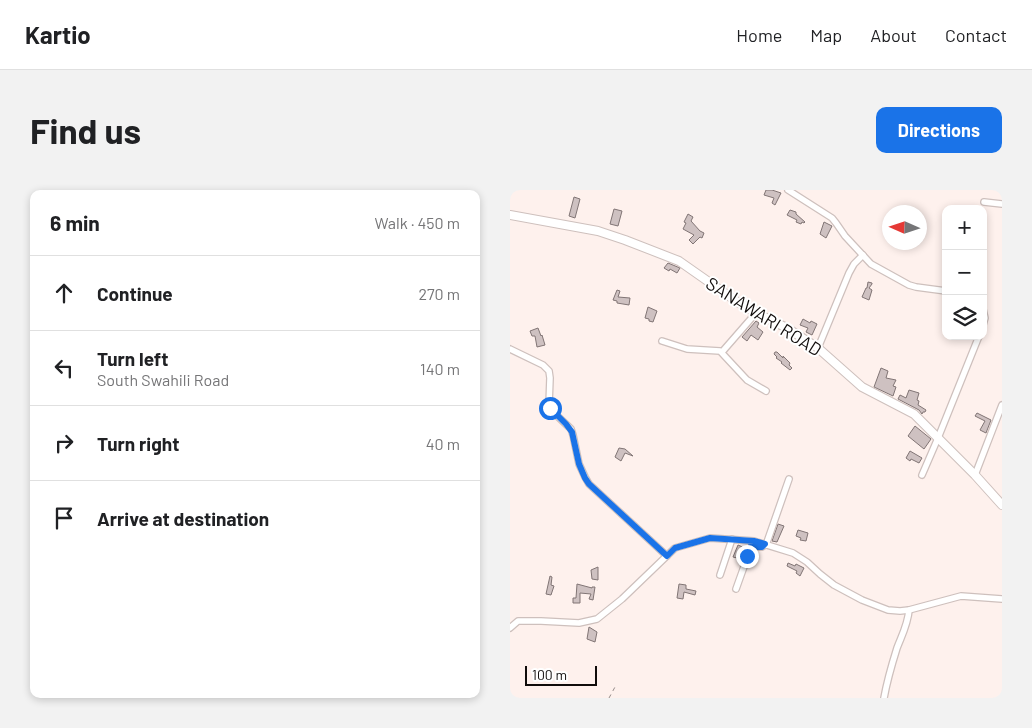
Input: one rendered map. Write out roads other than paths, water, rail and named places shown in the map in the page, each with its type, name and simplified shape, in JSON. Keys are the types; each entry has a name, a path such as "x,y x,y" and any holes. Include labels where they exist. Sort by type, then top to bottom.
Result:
{"street":[{"path":"788,190 834,221 871,264 909,285 942,291"},
{"path":"984,202 1002,204"},
{"name":"SANAWARI ROAD","path":"510,215 598,231 680,261 736,301 787,328 818,348 862,387 914,414 1002,505"},
{"path":"818,348 849,273 857,260 863,255"},
{"path":"722,352 756,313"},
{"path":"922,475 977,340"},
{"path":"662,341 687,349 722,352 746,380 766,391"},
{"path":"510,349 543,365 549,371 549,405 551,410 572,432 579,464 589,484 667,556"},
{"path":"974,475 1002,405"},
{"path":"766,545 789,479"},
{"path":"510,621 579,623 597,619 622,599 675,548 710,538 754,541 792,553 807,562 834,585 862,600 888,610 909,610 961,596 1002,600"},
{"path":"720,574 732,539"},
{"path":"736,588 750,547 766,545"},
{"path":"884,698 892,664 907,623 909,610"},
{"path":"510,628 518,622"}]}
